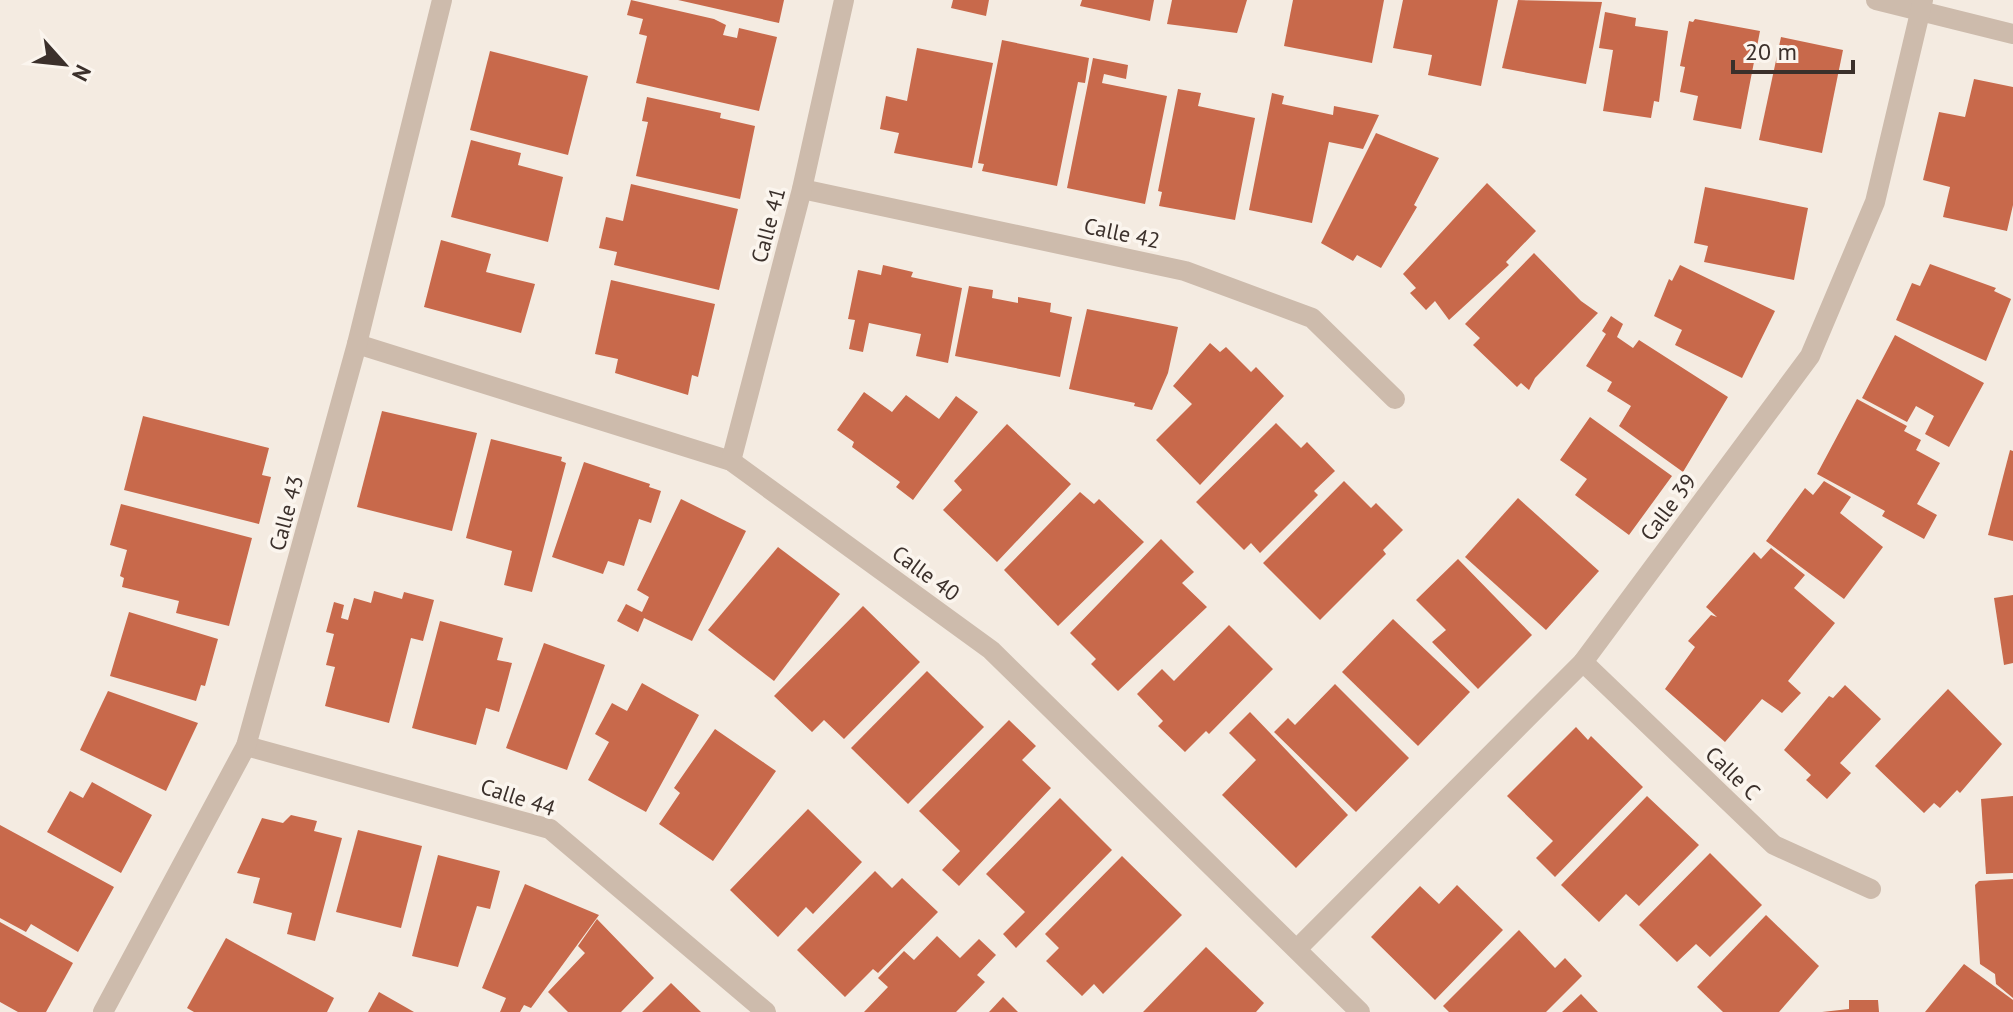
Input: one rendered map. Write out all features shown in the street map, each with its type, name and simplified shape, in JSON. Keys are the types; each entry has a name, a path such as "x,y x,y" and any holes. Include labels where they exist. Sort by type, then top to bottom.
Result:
{"street":[{"name":"Calle 43","path":"103,1012 246,746 357,344 442,0"},
{"name":"Calle 41","path":"731,461 802,189 844,0"},
{"path":"1876,0 1922,4 2013,34"},
{"name":"Calle 39","path":"1297,949 1583,662 1810,356 1875,202 1922,4"},
{"name":"Calle 42","path":"802,189 1185,271 1312,318 1395,399"},
{"name":"Calle 40","path":"357,344 731,461 991,650 1360,1012"},
{"name":"Calle C","path":"1583,662 1774,845 1871,889"},
{"name":"Calle 44","path":"246,746 550,829 766,1012"}],"building":[{"path":"631,0 714,19 726,25 723,35 737,38 739,28 777,37 759,111 636,83 647,36 639,34 643,19 627,15"},
{"path":"678,0 784,0 779,23"},
{"path":"953,0 989,0 986,16 951,8"},
{"path":"1082,0 1154,0 1150,21 1080,6"},
{"path":"1172,0 1247,0 1237,33 1167,24"},
{"path":"1293,0 1384,0 1372,63 1284,46"},
{"path":"1403,0 1498,0 1481,86 1428,75 1432,55 1393,48"},
{"path":"1518,0 1602,2 1586,84 1502,68"},
{"path":"1605,12 1636,18 1635,26 1668,31 1659,102 1654,101 1651,118 1603,111 1613,50 1599,48"},
{"path":"1695,19 1760,31 1741,129 1693,120 1698,96 1680,92 1685,67 1680,66 1689,21"},
{"path":"1781,37 1843,50 1822,153 1759,140"},
{"path":"1002,40 1089,58 1085,83 1078,82 1057,186 982,171 984,164 978,163"},
{"path":"917,48 993,63 972,168 894,153 899,133 880,129 886,96 907,101"},
{"path":"490,51 588,76 568,155 470,130"},
{"path":"1093,58 1128,65 1126,79 1104,74 1102,83 1167,96 1145,204 1067,188"},
{"path":"1974,79 2013,87 2013,205 2007,231 1943,217 1950,187 1923,180 1939,112 1965,117"},
{"path":"1178,89 1201,93 1198,106 1255,118 1235,220 1159,206 1162,192 1158,191"},
{"path":"1272,93 1284,96 1282,104 1333,115 1334,106 1379,115 1363,149 1329,142 1312,223 1249,210"},
{"path":"647,97 721,113 720,118 755,126 740,199 636,176 648,122 642,121"},
{"path":"1376,133 1439,158 1414,205 1417,207 1381,268 1357,255 1353,261 1321,243"},
{"path":"471,140 521,153 518,165 563,177 548,242 451,217"},
{"path":"1487,183 1536,231 1506,262 1509,265 1449,320 1435,301 1426,310 1410,293 1416,288 1403,274"},
{"path":"631,184 738,209 719,290 614,265 617,252 599,248 606,217 623,221"},
{"path":"1705,187 1808,208 1794,280 1704,262 1708,246 1694,243"},
{"path":"441,240 491,254 486,272 535,284 521,333 424,307"},
{"path":"1534,253 1581,301 1598,313 1535,378 1529,390 1521,383 1517,387 1473,345 1480,338 1465,324"},
{"path":"1930,264 1996,288 1994,291 2011,299 1986,361 1896,320 1912,283 1920,286"},
{"path":"883,265 913,272 911,277 962,288 948,363 916,356 921,334 869,323 863,352 849,349 855,320 848,319 858,270 881,275"},
{"path":"1680,265 1775,311 1742,378 1675,345 1682,330 1654,316 1669,279 1672,281"},
{"path":"611,280 715,304 698,377 692,375 688,395 615,373 618,359 595,354"},
{"path":"969,286 993,290 992,298 1018,303 1018,297 1051,303 1050,312 1072,317 1060,377 955,356"},
{"path":"1087,309 1178,327 1168,373 1152,410 1134,406 1135,403 1069,389"},
{"path":"1611,316 1623,324 1617,337 1633,348 1639,340 1728,397 1683,472 1619,426 1631,406 1607,391 1612,382 1586,366 1606,334 1602,331"},
{"path":"1895,335 1984,383 1949,447 1925,434 1934,416 1916,406 1907,422 1862,398"},
{"path":"1210,343 1220,352 1226,347 1251,372 1256,367 1284,396 1200,485 1156,440 1192,404 1173,386"},
{"path":"864,392 892,412 906,395 939,419 956,396 978,412 913,500 896,487 900,482 852,447 854,442 837,430"},
{"path":"1857,399 1907,426 1904,431 1921,440 1916,450 1940,463 1917,504 1937,515 1924,539 1882,516 1885,511 1817,474"},
{"path":"382,411 477,433 452,531 357,507"},
{"path":"143,416 269,448 262,475 271,477 259,524 124,490"},
{"path":"1590,417 1672,476 1629,535 1575,495 1587,479 1560,460"},
{"path":"1276,423 1301,448 1307,442 1335,471 1314,491 1318,495 1260,553 1251,543 1244,550 1196,502"},
{"path":"1007,424 1071,484 997,562 943,510 962,490 954,481"},
{"path":"491,439 562,457 561,461 566,463 532,592 504,585 512,551 466,538"},
{"path":"2010,450 2013,451 2013,541 1988,535"},
{"path":"584,462 650,484 649,487 661,491 651,523 639,519 624,566 608,561 603,574 552,557"},
{"path":"1344,481 1371,508 1376,503 1403,530 1383,550 1386,554 1320,620 1263,563"},
{"path":"1824,481 1851,497 1840,513 1883,547 1844,599 1766,541 1805,488 1813,495"},
{"path":"1080,492 1094,504 1099,499 1144,542 1058,626 1004,570"},
{"path":"1518,498 1599,571 1546,630 1465,557"},
{"path":"681,499 746,531 692,641 644,618 638,632 617,621 626,604 642,612 649,597 637,590"},
{"path":"121,504 252,538 229,626 176,613 179,601 122,587 124,578 120,576 127,550 110,545"},
{"path":"1161,539 1194,572 1182,583 1207,607 1118,691 1091,664 1096,659 1070,633"},
{"path":"778,547 840,594 774,681 708,630"},
{"path":"1771,548 1805,575 1794,588 1835,623 1788,681 1801,693 1782,713 1762,699 1725,742 1665,689 1695,647 1688,641 1711,615 1717,617 1706,607 1754,552 1761,559"},
{"path":"1458,559 1532,635 1478,689 1432,642 1446,630 1416,600"},
{"path":"374,591 402,599 404,592 434,600 423,641 411,638 389,723 325,706 335,667 326,665 334,634 326,632 334,602 344,605 341,618 348,620 354,598 371,603"},
{"path":"2013,595 2013,663 2004,665 1994,598"},
{"path":"863,606 920,662 844,739 824,720 812,732 774,696"},
{"path":"129,612 218,639 205,686 201,685 196,701 110,676"},
{"path":"1393,619 1470,692 1418,746 1342,672"},
{"path":"440,621 503,638 497,660 512,663 499,712 486,708 476,745 412,728"},
{"path":"1229,625 1273,669 1209,734 1206,731 1185,752 1158,726 1163,721 1137,694 1162,669 1174,681"},
{"path":"544,643 605,665 567,770 506,748"},
{"path":"927,671 984,727 908,804 851,748"},
{"path":"642,683 699,715 646,812 588,780 609,742 595,734 612,703 627,711"},
{"path":"1335,684 1409,758 1356,812 1274,732 1288,718 1295,725"},
{"path":"1845,685 1881,719 1840,763 1851,773 1827,799 1806,780 1811,775 1784,750 1829,696 1833,698"},
{"path":"1948,689 2002,744 1960,793 1957,790 1940,808 1934,803 1924,813 1875,766"},
{"path":"108,691 198,723 166,791 80,750"},
{"path":"1250,712 1348,815 1296,868 1222,795 1256,760 1229,733"},
{"path":"1009,720 1036,746 1022,760 1051,788 959,886 942,870 960,851 919,811"},
{"path":"1576,727 1588,740 1591,736 1643,787 1555,877 1536,858 1553,841 1507,796"},
{"path":"715,729 776,771 713,861 659,824 680,793 674,788"},
{"path":"92,782 152,815 121,873 47,832 70,791 83,798"},
{"path":"1647,796 1699,845 1639,906 1626,894 1599,922 1561,885"},
{"path":"2013,796 2013,873 1986,874 1981,799"},
{"path":"1060,798 1112,850 1016,948 1003,934 1025,912 986,874"},
{"path":"808,809 862,862 813,914 806,907 778,937 730,890"},
{"path":"291,815 317,821 314,831 342,838 315,941 287,934 292,913 253,903 260,878 237,873 262,818 283,823"},
{"path":"0,825 114,887 78,952 31,924 26,932 0,918"},
{"path":"358,830 422,846 401,928 336,912"},
{"path":"1710,853 1762,905 1710,957 1696,944 1677,962 1639,925"},
{"path":"438,855 500,871 490,909 477,906 458,967 412,956"},
{"path":"1122,856 1182,915 1103,994 1094,984 1082,996 1046,961 1059,948 1045,934"},
{"path":"875,871 892,888 902,878 938,912 878,973 873,969 845,997 797,950"},
{"path":"2013,879 2013,998 1996,984 1995,974 1980,964 1975,885 1979,881"},
{"path":"525,884 599,915 531,1008 524,1005 520,1012 500,1012 506,998 482,988"},
{"path":"1457,885 1503,930 1435,1000 1371,937 1420,886 1439,904"},
{"path":"1766,915 1819,966 1779,1012 1723,1012 1697,987"},
{"path":"597,919 654,978 621,1012 568,1012 548,992 585,953 578,946"},
{"path":"0,922 73,963 46,1012 18,1012 0,1002"},
{"path":"1519,930 1555,968 1565,958 1582,976 1546,1012 1449,1012 1443,1006"},
{"path":"937,936 960,958 979,939 996,955 977,975 985,982 956,1012 864,1012 888,987 878,978 904,951 914,960"},
{"path":"226,938 334,998 327,1012 194,1012 187,1008"},
{"path":"1206,947 1264,1003 1256,1012 1143,1012"},
{"path":"1964,964 2013,1000 2013,1012 1925,1012"},
{"path":"671,983 701,1012 642,1012"},
{"path":"379,992 414,1012 368,1012"},
{"path":"1581,994 1598,1012 1562,1012"},
{"path":"1003,997 1018,1012 989,1012"},
{"path":"1849,1000 1878,1000 1879,1012 1822,1012 1849,1009"}]}
